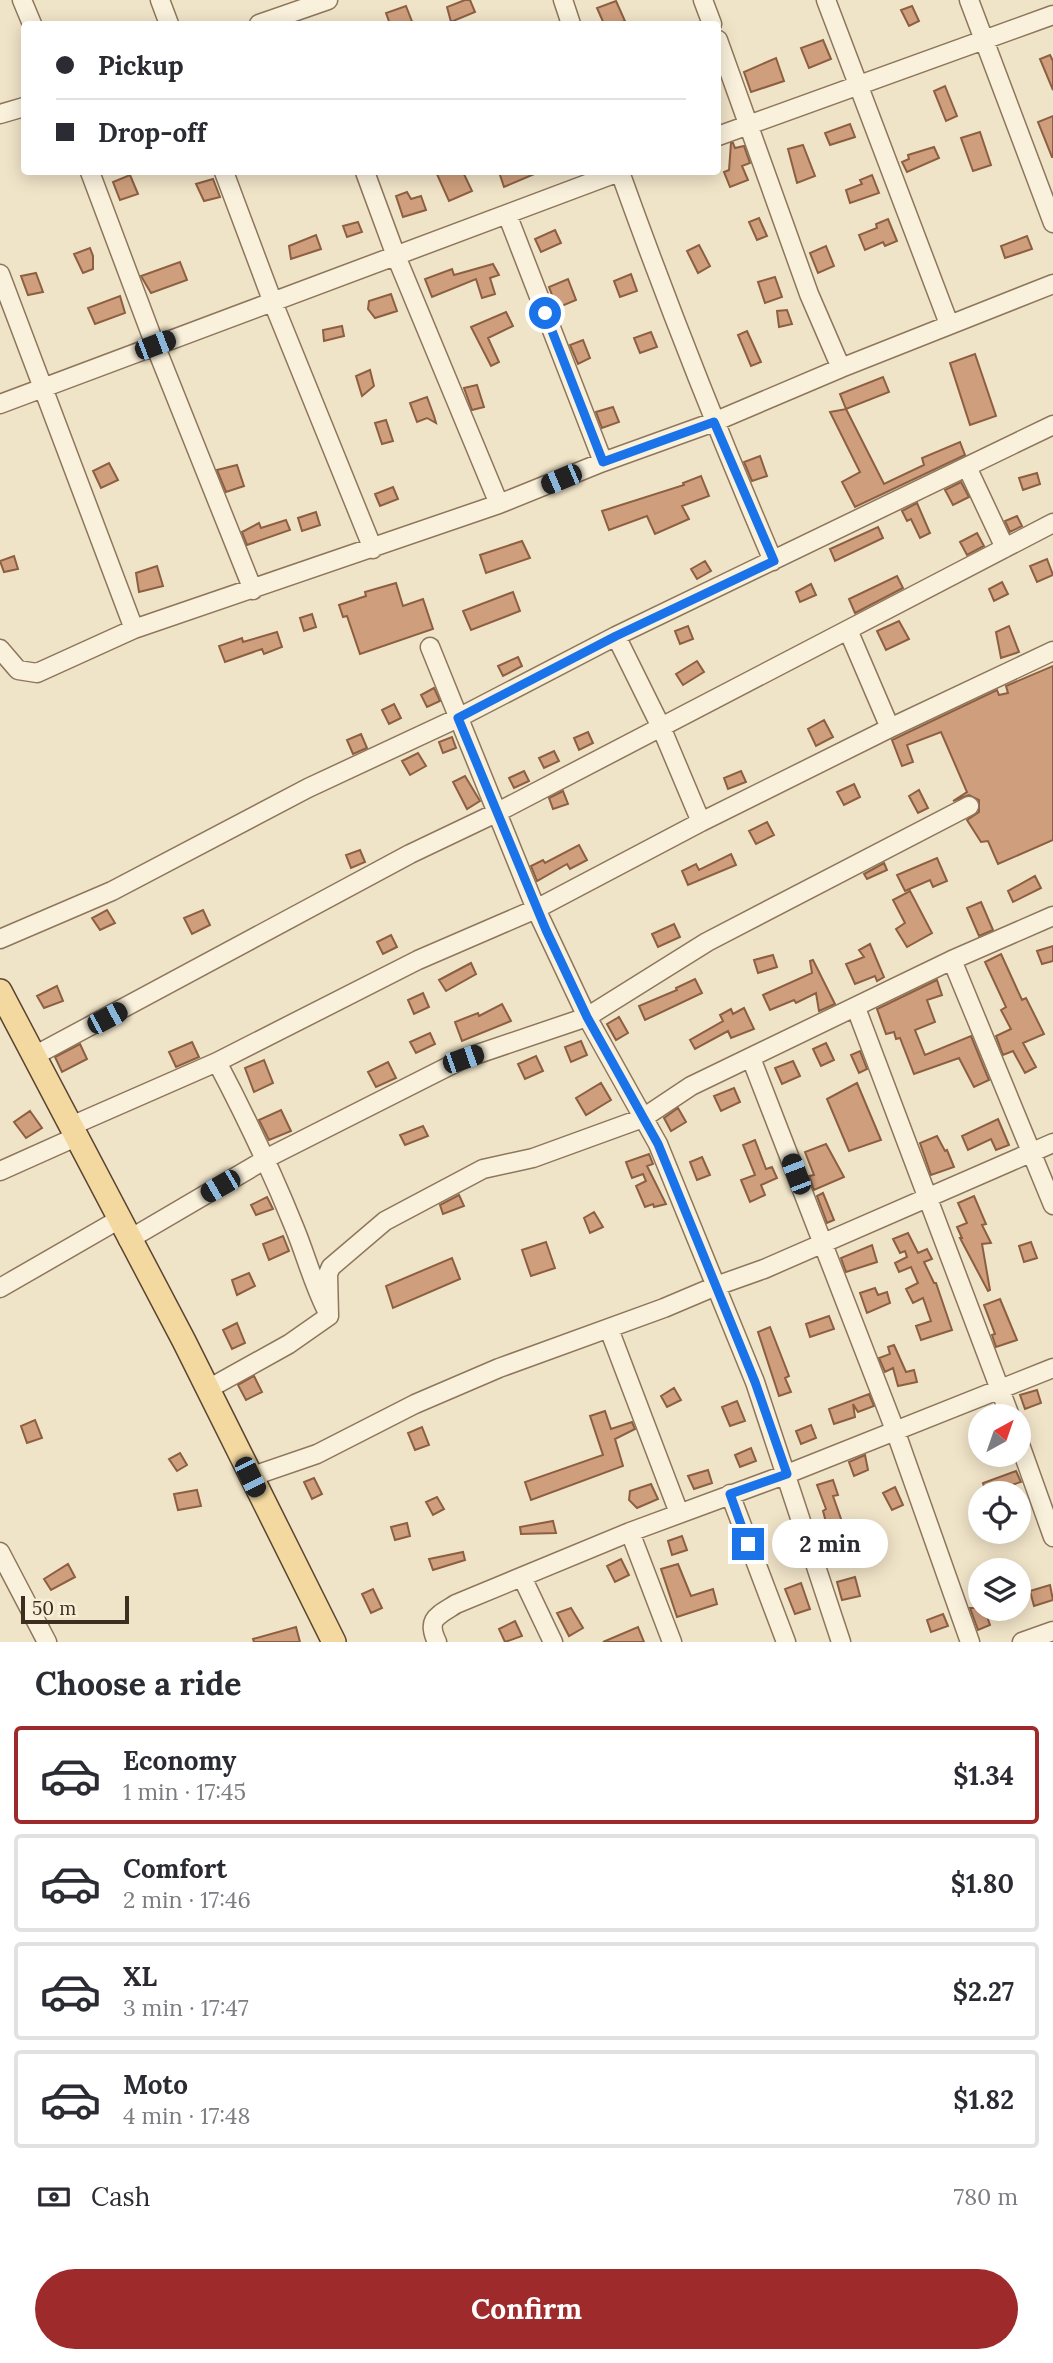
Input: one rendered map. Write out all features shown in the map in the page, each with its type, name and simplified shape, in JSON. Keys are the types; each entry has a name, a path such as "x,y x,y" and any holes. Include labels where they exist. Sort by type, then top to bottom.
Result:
{"main road":[{"path":"0,991 208,1390 334,1642"}],"street":[{"path":"22,0 31,21"},
{"path":"160,0 168,21"},
{"path":"270,21 305,11 328,0"},
{"path":"563,0 570,21"},
{"path":"703,0 711,21"},
{"path":"826,0 949,324"},
{"path":"969,0 1053,223"},
{"path":"721,135 1053,15"},
{"path":"721,48 809,294 841,368"},
{"path":"0,114 21,108"},
{"path":"91,175 155,345 253,590"},
{"path":"225,175 272,300 373,549"},
{"path":"366,175 396,256 499,504"},
{"path":"0,404 612,175"},
{"path":"621,175 714,422 774,561"},
{"path":"507,214 603,462"},
{"path":"0,274 134,629"},
{"path":"0,649 18,670 37,673 134,629 373,549 714,422 949,324 1053,284"},
{"path":"0,939 112,891 308,788 458,718 616,636 1053,425"},
{"path":"967,467 1005,548"},
{"path":"34,1056 410,854 496,813 1053,523"},
{"path":"848,630 890,727"},
{"path":"616,636 660,727 701,822"},
{"path":"430,647 536,909 587,1017 658,1144 755,1382 841,1642"},
{"path":"0,1171 418,960 536,909 890,727 1053,651"},
{"path":"0,1288 267,1159 463,1059 587,1017 707,942 969,806"},
{"path":"329,1316 328,1274 331,1267 385,1221 483,1169 533,1158 643,1118 691,1086 952,960 1053,916"},
{"path":"952,960 1053,1205"},
{"path":"856,1008 1006,1404"},
{"path":"751,1058 895,1430 970,1642"},
{"path":"217,1062 267,1159 304,1251 313,1283 329,1316"},
{"path":"250,1477 317,1454 415,1404 499,1368 764,1269 1053,1143"},
{"path":"208,1390 289,1344 329,1316"},
{"path":"609,1329 679,1513"},
{"path":"437,1642 432,1630 433,1621 456,1604 630,1532 787,1474 1053,1368"},
{"path":"1028,1467 1053,1537"},
{"path":"730,1494 786,1642"},
{"path":"630,1532 672,1642"},
{"path":"0,1552 47,1642"},
{"path":"522,1577 553,1642"},
{"path":"1022,1642 1053,1631"}],"building":[{"path":"470,0 475,12 451,21 447,7"},
{"path":"616,1 625,21 603,21 597,8"},
{"path":"406,6 412,21 389,21 386,13"},
{"path":"912,6 919,21 909,26 901,10"},
{"path":"823,40 831,59 809,68 801,48"},
{"path":"1050,55 1053,61 1053,90 1040,59"},
{"path":"776,58 784,81 751,92 744,72"},
{"path":"945,86 957,116 946,121 934,91"},
{"path":"1053,116 1053,157 1052,157 1038,122"},
{"path":"850,124 855,137 830,145 825,133"},
{"path":"980,132 991,165 973,171 961,138"},
{"path":"731,143 735,148 744,146 750,163 742,166 748,180 730,187 724,172 729,170"},
{"path":"803,145 815,176 797,183 788,149"},
{"path":"934,147 939,158 907,172 902,162 909,159 908,155"},
{"path":"130,175 138,194 120,200 113,182"},
{"path":"437,175 464,175 472,191 449,201"},
{"path":"500,175 532,175 504,187"},
{"path":"872,175 879,193 850,203 846,190 862,184 860,180"},
{"path":"213,179 220,197 204,201 196,184"},
{"path":"407,192 411,199 421,196 426,210 403,217 396,196"},
{"path":"759,218 767,236 757,240 749,222"},
{"path":"888,219 897,241 885,246 883,242 865,250 859,235 877,228 876,224"},
{"path":"358,222 362,232 347,237 343,226"},
{"path":"555,230 561,243 541,252 535,239"},
{"path":"316,235 321,249 291,259 289,246"},
{"path":"1027,236 1032,249 1005,258 1001,246"},
{"path":"699,245 710,266 698,273 687,251"},
{"path":"826,246 834,266 818,273 810,253"},
{"path":"90,248 93,269 83,273 74,254"},
{"path":"180,262 187,280 151,293 141,276"},
{"path":"493,264 499,275 490,278 495,294 482,298 476,279 432,297 425,279 452,269 454,275"},
{"path":"36,273 43,292 28,295 21,276"},
{"path":"631,274 637,291 620,297 614,281"},
{"path":"775,277 782,297 765,303 758,282"},
{"path":"568,279 576,300 557,308 549,287"},
{"path":"391,294 397,311 375,318 368,309 369,301"},
{"path":"120,296 125,313 95,324 88,308"},
{"path":"787,310 792,324 779,327 777,311"},
{"path":"506,312 513,326 488,338 499,362 491,366 471,327"},
{"path":"342,326 344,336 324,341 323,330"},
{"path":"747,331 761,362 751,366 738,335"},
{"path":"651,332 657,347 640,353 634,338"},
{"path":"583,340 590,358 578,364 570,345"},
{"path":"975,354 996,416 970,425 950,363"},
{"path":"370,370 374,386 362,396 356,376"},
{"path":"883,377 889,392 846,409 840,394"},
{"path":"477,385 484,407 472,410 464,388"},
{"path":"427,397 436,423 427,418 417,422 410,403"},
{"path":"613,407 619,422 602,428 596,412"},
{"path":"846,409 884,484 924,465 922,458 960,442 965,455 855,507 842,482 860,472 830,412"},
{"path":"386,420 393,441 382,444 375,423"},
{"path":"760,456 767,476 752,481 744,462"},
{"path":"109,463 118,480 101,488 93,471"},
{"path":"237,465 244,486 226,492 217,470"},
{"path":"1037,473 1040,484 1023,490 1019,478"},
{"path":"701,476 709,496 682,506 689,519 655,534 647,516 609,530 602,511 684,485 683,483"},
{"path":"961,482 969,497 953,505 945,490"},
{"path":"393,487 398,499 380,506 375,494"},
{"path":"917,503 930,533 920,538 911,519 907,521 902,511"},
{"path":"316,512 320,525 302,531 298,518"},
{"path":"1017,516 1022,526 1010,532 1005,521"},
{"path":"286,520 290,530 247,545 242,532 259,523 261,528"},
{"path":"878,527 883,538 835,561 830,549"},
{"path":"977,533 984,546 967,555 960,542"},
{"path":"522,541 530,558 486,573 480,555"},
{"path":"14,556 18,569 4,572 0,561"},
{"path":"1047,559 1053,575 1037,582 1030,566"},
{"path":"705,561 711,571 697,579 691,569"},
{"path":"157,566 163,586 139,592 136,573"},
{"path":"897,576 903,588 855,613 849,599"},
{"path":"1002,582 1008,594 994,601 989,589"},
{"path":"396,583 403,606 423,599 433,629 360,654 347,616 343,617 339,605 366,596 365,592"},
{"path":"811,584 816,595 800,602 796,592"},
{"path":"513,592 520,611 471,630 463,611"},
{"path":"312,614 316,627 304,631 300,618"},
{"path":"899,621 909,639 886,650 877,631"},
{"path":"688,626 693,639 680,644 675,631"},
{"path":"1009,626 1019,652 1001,658 996,632"},
{"path":"277,632 282,647 264,654 262,649 225,662 219,646 242,638 243,642"},
{"path":"518,657 522,666 503,676 498,666"},
{"path":"697,661 704,672 683,685 676,674"},
{"path":"1053,666 1053,840 998,864 988,841 981,842 967,820 979,812 979,800 969,795 953,801 967,792 941,732 907,745 913,762 902,766 892,740 997,690 999,695 1008,693 1006,686"},
{"path":"434,688 440,701 427,707 421,695"},
{"path":"394,704 401,718 389,724 382,710"},
{"path":"824,720 833,737 816,746 808,729"},
{"path":"588,732 593,743 579,750 574,738"},
{"path":"361,734 367,748 353,754 347,740"},
{"path":"452,737 456,748 443,753 439,742"},
{"path":"554,751 559,761 544,768 539,758"},
{"path":"418,753 426,766 410,775 402,761"},
{"path":"524,771 529,781 514,788 509,778"},
{"path":"741,771 746,782 728,789 724,778"},
{"path":"465,776 480,801 467,809 453,782"},
{"path":"854,784 860,797 844,805 837,792"},
{"path":"919,790 928,808 918,813 909,796"},
{"path":"563,791 568,804 553,809 549,798"},
{"path":"767,822 774,835 756,844 749,831"},
{"path":"579,845 587,860 570,869 567,864 537,881 531,866 543,860 545,863"},
{"path":"360,850 365,862 351,868 346,855"},
{"path":"731,854 736,865 688,885 682,871 696,864 699,870"},
{"path":"937,858 947,881 933,887 930,880 905,891 897,875"},
{"path":"884,863 887,870 867,879 864,874"},
{"path":"1035,876 1041,888 1013,902 1008,891"},
{"path":"910,891 932,933 907,947 896,929 905,923 893,900"},
{"path":"981,902 993,930 979,936 967,908"},
{"path":"107,910 115,923 100,930 92,918"},
{"path":"203,910 210,925 192,934 184,918"},
{"path":"674,924 680,937 658,947 652,934"},
{"path":"391,935 397,947 383,954 377,942"},
{"path":"870,944 884,977 877,981 875,976 855,984 846,964 864,957 859,950"},
{"path":"1053,946 1053,961 1042,964 1037,951"},
{"path":"1001,954 1022,1000 1026,998 1044,1034 1023,1043 1036,1067 1025,1073 1013,1051 1003,1055 996,1036 1011,1029 1001,1010 1006,1007 985,962"},
{"path":"773,955 777,967 758,973 754,960"},
{"path":"813,960 835,1004 819,1011 816,993 796,1003 794,1000 770,1010 763,995 812,973 810,961"},
{"path":"471,963 476,974 446,991 439,980"},
{"path":"695,979 702,993 645,1020 639,1006"},
{"path":"937,980 942,995 927,1000 935,1022 915,1030 925,1055 971,1036 989,1080 974,1087 959,1058 914,1074 900,1038 896,1039 894,1032 886,1034 877,1009"},
{"path":"57,986 63,1001 44,1008 37,996"},
{"path":"423,993 429,1007 414,1014 408,1000"},
{"path":"502,1004 511,1021 462,1041 455,1022 478,1013 479,1016"},
{"path":"744,1008 754,1029 731,1038 728,1031 695,1049 690,1040 723,1021 720,1015 731,1009 733,1014"},
{"path":"619,1017 628,1033 616,1040 607,1024"},
{"path":"430,1033 435,1044 416,1053 410,1042"},
{"path":"581,1041 587,1055 571,1062 565,1047"},
{"path":"192,1042 199,1057 176,1067 169,1052"},
{"path":"826,1043 834,1060 821,1066 813,1049"},
{"path":"80,1044 87,1059 62,1072 55,1057"},
{"path":"860,1051 867,1069 859,1073 851,1055"},
{"path":"536,1056 543,1071 525,1079 518,1064"},
{"path":"264,1060 273,1083 254,1092 245,1068"},
{"path":"793,1061 800,1076 782,1084 775,1068"},
{"path":"388,1062 396,1078 376,1087 368,1072"},
{"path":"601,1083 611,1100 586,1115 576,1098"},
{"path":"857,1083 881,1140 849,1151 827,1099"},
{"path":"734,1088 740,1102 721,1111 714,1096"},
{"path":"678,1108 686,1122 671,1131 664,1118"},
{"path":"281,1110 291,1131 269,1140 259,1120"},
{"path":"30,1111 42,1128 26,1138 14,1122"},
{"path":"998,1119 1009,1145 996,1150 991,1139 968,1150 962,1136"},
{"path":"423,1126 428,1136 405,1145 400,1135"},
{"path":"937,1136 954,1167 931,1175 920,1143"},
{"path":"755,1140 766,1169 772,1167 777,1178 761,1185 765,1195 750,1202 741,1180 755,1175 743,1145"},
{"path":"826,1144 844,1177 814,1190 809,1176 814,1175 805,1152"},
{"path":"649,1154 653,1164 647,1166 666,1204 654,1207 653,1204 645,1207 636,1186 646,1181 643,1174 632,1178 626,1162"},
{"path":"702,1157 710,1175 697,1180 690,1162"},
{"path":"823,1193 834,1220 827,1223 817,1196"},
{"path":"459,1195 464,1206 443,1214 440,1205"},
{"path":"974,1196 986,1224 982,1225 991,1243 982,1244 990,1290 988,1291 957,1227 967,1223 958,1203"},
{"path":"267,1197 273,1209 256,1215 251,1205"},
{"path":"594,1212 603,1227 590,1233 584,1218"},
{"path":"908,1233 918,1253 927,1249 932,1259 924,1262 936,1283 952,1330 921,1340 916,1326 931,1321 923,1298 913,1303 906,1289 918,1283 911,1267 899,1272 895,1263 907,1257 905,1251 900,1253 893,1239"},
{"path":"283,1236 289,1251 269,1260 263,1244"},
{"path":"546,1242 555,1268 531,1276 522,1250"},
{"path":"1031,1242 1037,1258 1024,1262 1019,1246"},
{"path":"872,1245 877,1262 846,1272 841,1258"},
{"path":"452,1258 460,1279 393,1308 386,1286"},
{"path":"249,1273 255,1286 237,1295 232,1280"},
{"path":"875,1288 878,1295 887,1292 890,1303 867,1313 860,1293"},
{"path":"1000,1299 1017,1340 996,1347 992,1335 995,1334 984,1305"},
{"path":"829,1316 834,1329 810,1337 806,1324"},
{"path":"237,1323 245,1343 232,1349 223,1330"},
{"path":"770,1327 789,1376 785,1378 791,1392 779,1396 758,1332"},
{"path":"894,1345 906,1372 914,1370 917,1382 898,1386 893,1368 885,1372 879,1358 890,1354 888,1347"},
{"path":"254,1376 262,1392 246,1400 238,1385"},
{"path":"674,1388 681,1400 667,1407 661,1396"},
{"path":"1037,1390 1041,1403 1031,1407 1031,1404 1023,1404 1020,1395"},
{"path":"869,1394 874,1406 858,1412 853,1404 855,1417 834,1424 829,1409"},
{"path":"737,1401 745,1421 730,1426 722,1407"},
{"path":"605,1411 611,1429 632,1422 635,1429 615,1439 623,1466 531,1500 525,1482 603,1455 590,1416"},
{"path":"35,1420 42,1438 27,1443 21,1426"},
{"path":"811,1425 816,1438 801,1444 796,1431"},
{"path":"422,1427 429,1445 415,1450 408,1433"},
{"path":"751,1448 756,1461 740,1467 735,1455"},
{"path":"180,1453 187,1465 177,1471 169,1459"},
{"path":"865,1455 868,1470 854,1476 849,1462"},
{"path":"708,1470 712,1483 694,1489 688,1476"},
{"path":"1016,1471 1021,1481 988,1481"},
{"path":"314,1478 322,1494 312,1499 304,1482"},
{"path":"833,1480 838,1495 833,1496 847,1536 843,1537 847,1550 835,1554 829,1538 835,1536 830,1520 826,1522 823,1511 826,1509 817,1485"},
{"path":"651,1484 658,1499 637,1508 629,1500 630,1491"},
{"path":"895,1487 903,1505 892,1510 883,1493"},
{"path":"197,1490 201,1506 178,1510 174,1494"},
{"path":"437,1497 444,1509 433,1515 426,1502"},
{"path":"553,1521 556,1533 521,1534 520,1527"},
{"path":"407,1523 410,1536 395,1540 391,1527"},
{"path":"682,1536 687,1550 672,1555 668,1541"},
{"path":"463,1552 465,1560 433,1570 429,1559"},
{"path":"621,1559 629,1575 615,1582 607,1566"},
{"path":"68,1564 75,1577 51,1590 44,1579"},
{"path":"678,1564 691,1596 713,1589 717,1604 677,1617 661,1569"},
{"path":"855,1577 860,1596 842,1600 837,1582"},
{"path":"801,1583 810,1609 795,1614 785,1589"},
{"path":"1050,1585 1053,1600 1034,1606 1031,1591"},
{"path":"373,1589 382,1608 371,1613 362,1594"},
{"path":"571,1608 583,1628 569,1636 557,1613"},
{"path":"943,1614 948,1626 931,1632 927,1620"},
{"path":"515,1621 522,1636 505,1642 499,1629"},
{"path":"975,1621 989,1621 990,1625 978,1630"},
{"path":"296,1627 300,1642 254,1642 253,1639"},
{"path":"638,1627 644,1642 603,1642"}],"route":[{"path":"545,313 603,462 714,422 774,561 616,636 458,718 536,909 587,1017 658,1144 755,1382 787,1474 730,1494 748,1544"}]}
